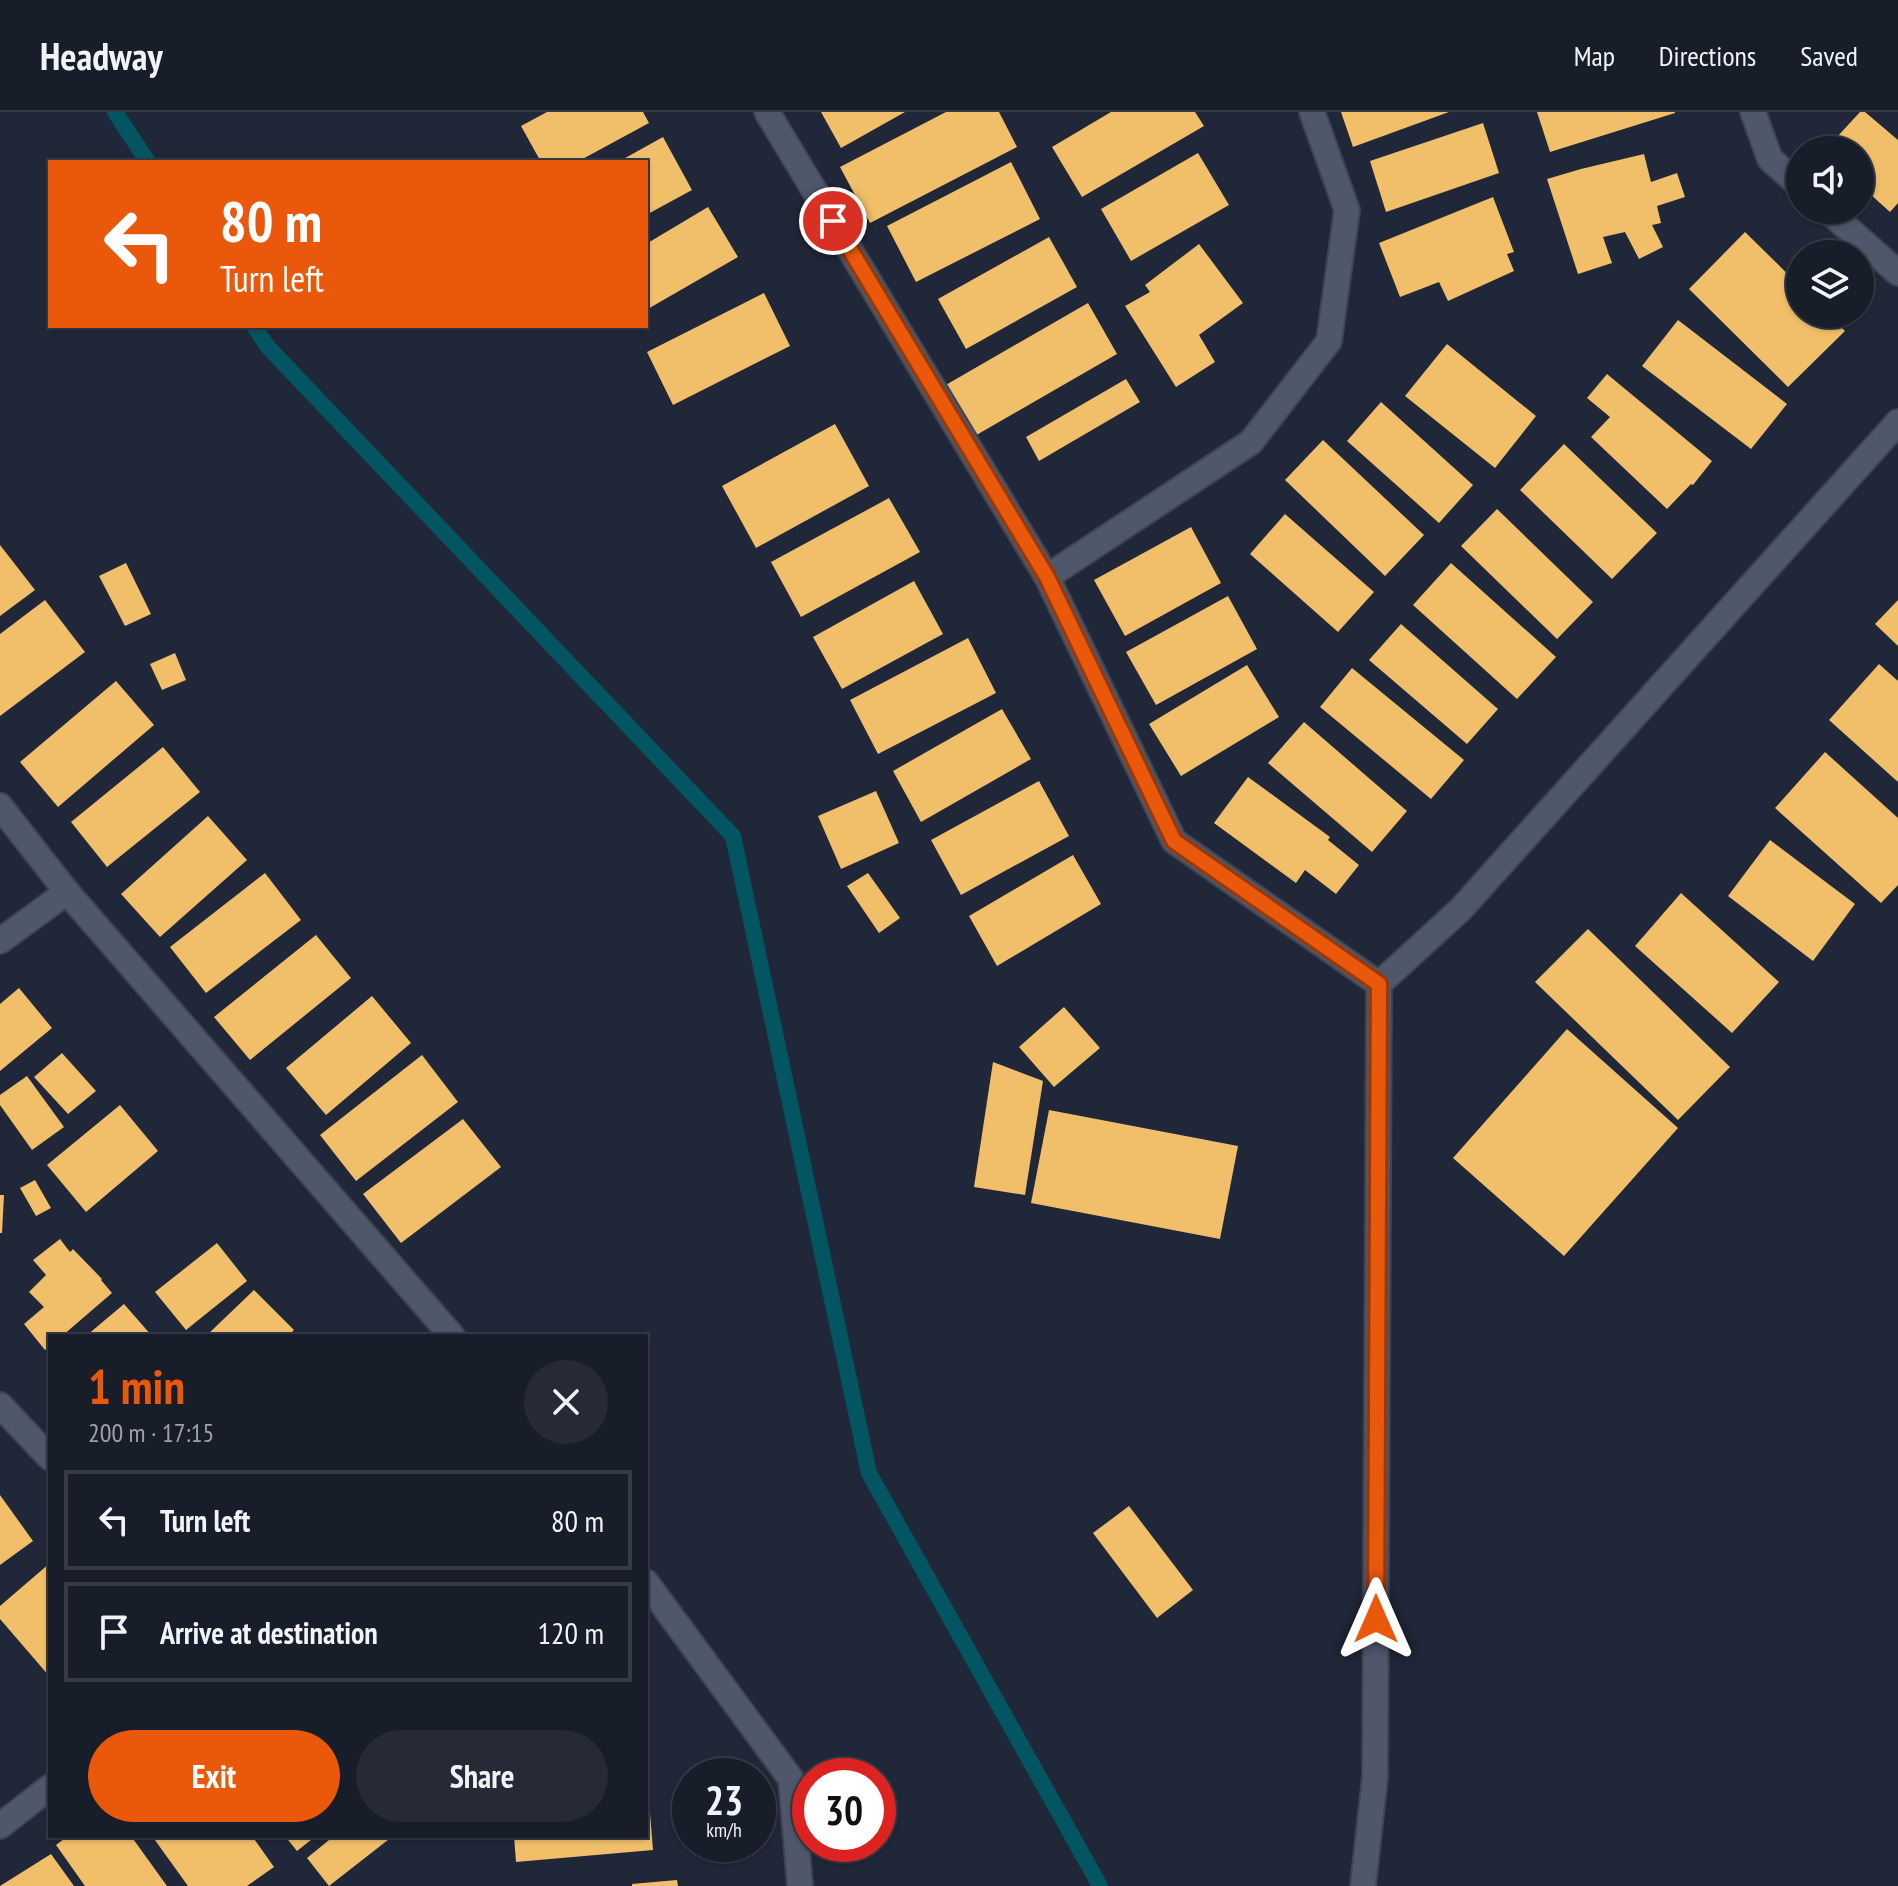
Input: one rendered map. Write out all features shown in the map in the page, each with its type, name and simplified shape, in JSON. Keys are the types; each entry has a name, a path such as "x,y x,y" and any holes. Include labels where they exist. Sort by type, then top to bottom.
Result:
{"street":[{"path":"767,112 1047,577 1174,841 1379,984"},
{"path":"1047,577 1251,442 1329,341 1347,210 1312,112"},
{"path":"1753,112 1770,159 1786,173"},
{"path":"1843,224 1898,273"},
{"path":"1363,1886 1375,1777 1379,984 1461,909 1898,422"},
{"path":"0,806 67,892 450,1334"},
{"path":"0,941 67,892"},
{"path":"0,1405 48,1456"},
{"path":"648,1585 791,1779 800,1886"},
{"path":"0,1826 48,1789"}],"building":[{"path":"547,112 643,112 649,123 581,160 540,160 521,126"},
{"path":"821,112 905,112 841,148"},
{"path":"946,112 999,112 1017,147 870,223 840,167"},
{"path":"1111,112 1195,112 1204,126 1082,197 1052,147"},
{"path":"1341,112 1449,112 1353,147"},
{"path":"1537,112 1675,112 1675,113 1550,152"},
{"path":"1860,112 1865,112 1898,140 1898,203 1890,212 1874,198 1874,136 1838,136"},
{"path":"1483,123 1499,173 1386,212 1370,161"},
{"path":"663,137 692,190 648,214 648,160 622,160"},
{"path":"1198,153 1229,205 1131,261 1101,209"},
{"path":"1644,154 1651,182 1677,173 1685,197 1657,206 1661,223 1652,225 1663,247 1639,259 1625,232 1603,237 1612,263 1578,274 1547,179"},
{"path":"1011,162 1040,219 916,282 887,226"},
{"path":"1493,197 1514,252 1507,254 1514,271 1448,301 1439,282 1400,297 1379,243"},
{"path":"708,207 738,257 648,309 648,243"},
{"path":"1745,232 1786,272 1786,328 1842,328 1845,331 1788,387 1689,289"},
{"path":"1049,237 1077,287 966,349 938,299"},
{"path":"1199,244 1243,303 1199,335 1215,362 1176,387 1125,306 1150,292 1145,285"},
{"path":"764,293 790,346 673,405 647,352"},
{"path":"1088,303 1117,354 973,437 944,386"},
{"path":"1678,320 1787,404 1751,449 1642,366"},
{"path":"1447,344 1536,416 1495,468 1405,396"},
{"path":"1607,374 1712,461 1693,485 1667,509 1591,437 1610,417 1587,398"},
{"path":"1126,379 1140,402 1039,461 1026,437"},
{"path":"1381,402 1473,485 1439,523 1347,441"},
{"path":"835,424 869,486 756,548 722,486"},
{"path":"1323,440 1424,535 1385,576 1285,480"},
{"path":"1564,444 1657,533 1612,579 1520,490"},
{"path":"889,498 920,552 801,617 771,562"},
{"path":"1497,509 1593,602 1557,639 1461,546"},
{"path":"1285,514 1374,592 1338,632 1250,554"},
{"path":"1191,527 1221,583 1125,636 1094,580"},
{"path":"0,545 35,590 0,616"},
{"path":"126,563 151,614 125,626 99,576"},
{"path":"1451,563 1556,657 1517,699 1413,605"},
{"path":"914,581 943,634 842,689 813,637"},
{"path":"1228,596 1257,649 1156,705 1126,652"},
{"path":"45,600 85,652 0,716 0,634"},
{"path":"1898,600 1898,646 1875,624"},
{"path":"1401,624 1498,709 1467,744 1369,660"},
{"path":"968,638 996,693 878,754 850,700"},
{"path":"175,653 186,680 162,690 150,664"},
{"path":"1879,664 1898,681 1898,782 1829,720"},
{"path":"1247,665 1279,717 1181,776 1149,724"},
{"path":"1352,668 1464,760 1431,799 1320,707"},
{"path":"116,681 154,725 58,807 20,762"},
{"path":"1002,709 1031,759 921,822 893,771"},
{"path":"1304,722 1407,811 1372,852 1268,763"},
{"path":"163,747 200,792 107,867 71,822"},
{"path":"1825,752 1898,818 1898,885 1881,903 1775,808"},
{"path":"1248,777 1330,837 1328,840 1359,865 1336,894 1305,870 1296,883 1214,823"},
{"path":"1039,781 1069,836 961,895 931,840"},
{"path":"876,791 899,843 841,869 818,816"},
{"path":"208,816 247,860 160,937 121,894"},
{"path":"1770,840 1855,904 1813,961 1728,896"},
{"path":"1073,855 1101,904 997,966 969,916"},
{"path":"265,873 301,920 206,993 170,947"},
{"path":"868,873 900,918 879,933 847,886"},
{"path":"1681,893 1779,982 1732,1033 1635,946"},
{"path":"1588,929 1730,1067 1678,1120 1535,982"},
{"path":"316,935 351,978 250,1060 214,1017"},
{"path":"19,988 52,1028 0,1071 0,1004"},
{"path":"372,996 411,1043 326,1115 286,1068"},
{"path":"1064,1007 1100,1048 1054,1087 1019,1047"},
{"path":"1567,1029 1678,1128 1564,1256 1453,1158"},
{"path":"62,1053 96,1091 68,1114 34,1077"},
{"path":"422,1055 458,1102 356,1181 320,1135"},
{"path":"993,1062 1043,1081 1025,1195 974,1187"},
{"path":"27,1076 64,1127 32,1150 0,1105 0,1095"},
{"path":"120,1105 158,1151 86,1212 47,1165"},
{"path":"1049,1110 1238,1146 1220,1239 1031,1203"},
{"path":"463,1119 501,1167 401,1243 363,1194"},
{"path":"35,1180 51,1208 36,1216 20,1188"},
{"path":"0,1195 4,1195 2,1233 0,1233"},
{"path":"60,1239 70,1252 73,1249 102,1279 112,1293 64,1334 48,1334 48,1348 45,1350 24,1324 44,1307 29,1292 46,1275 33,1260"},
{"path":"217,1243 247,1281 186,1330 155,1292"},
{"path":"254,1290 294,1330 290,1334 208,1334"},
{"path":"124,1304 150,1334 88,1334"},
{"path":"0,1495 33,1541 0,1565"},
{"path":"1129,1506 1193,1590 1157,1618 1093,1533"},
{"path":"48,1565 48,1675 0,1619 0,1606"},
{"path":"648,1788 653,1850 516,1862 514,1838 648,1838"},
{"path":"65,1838 132,1838 167,1886 85,1886 56,1845"},
{"path":"153,1838 253,1838 274,1867 247,1886 188,1886"},
{"path":"287,1838 313,1838 297,1851"},
{"path":"332,1838 390,1838 329,1886 307,1858"},
{"path":"51,1854 74,1886 0,1886"},
{"path":"677,1880 678,1886 632,1886 632,1884"}],"waterway":[{"path":"115,112 147,160"},
{"path":"255,328 268,347 733,836 869,1473 1100,1886"}],"route":[{"path":"833,221 1047,577 1174,841 1379,984 1376,1619"}]}
